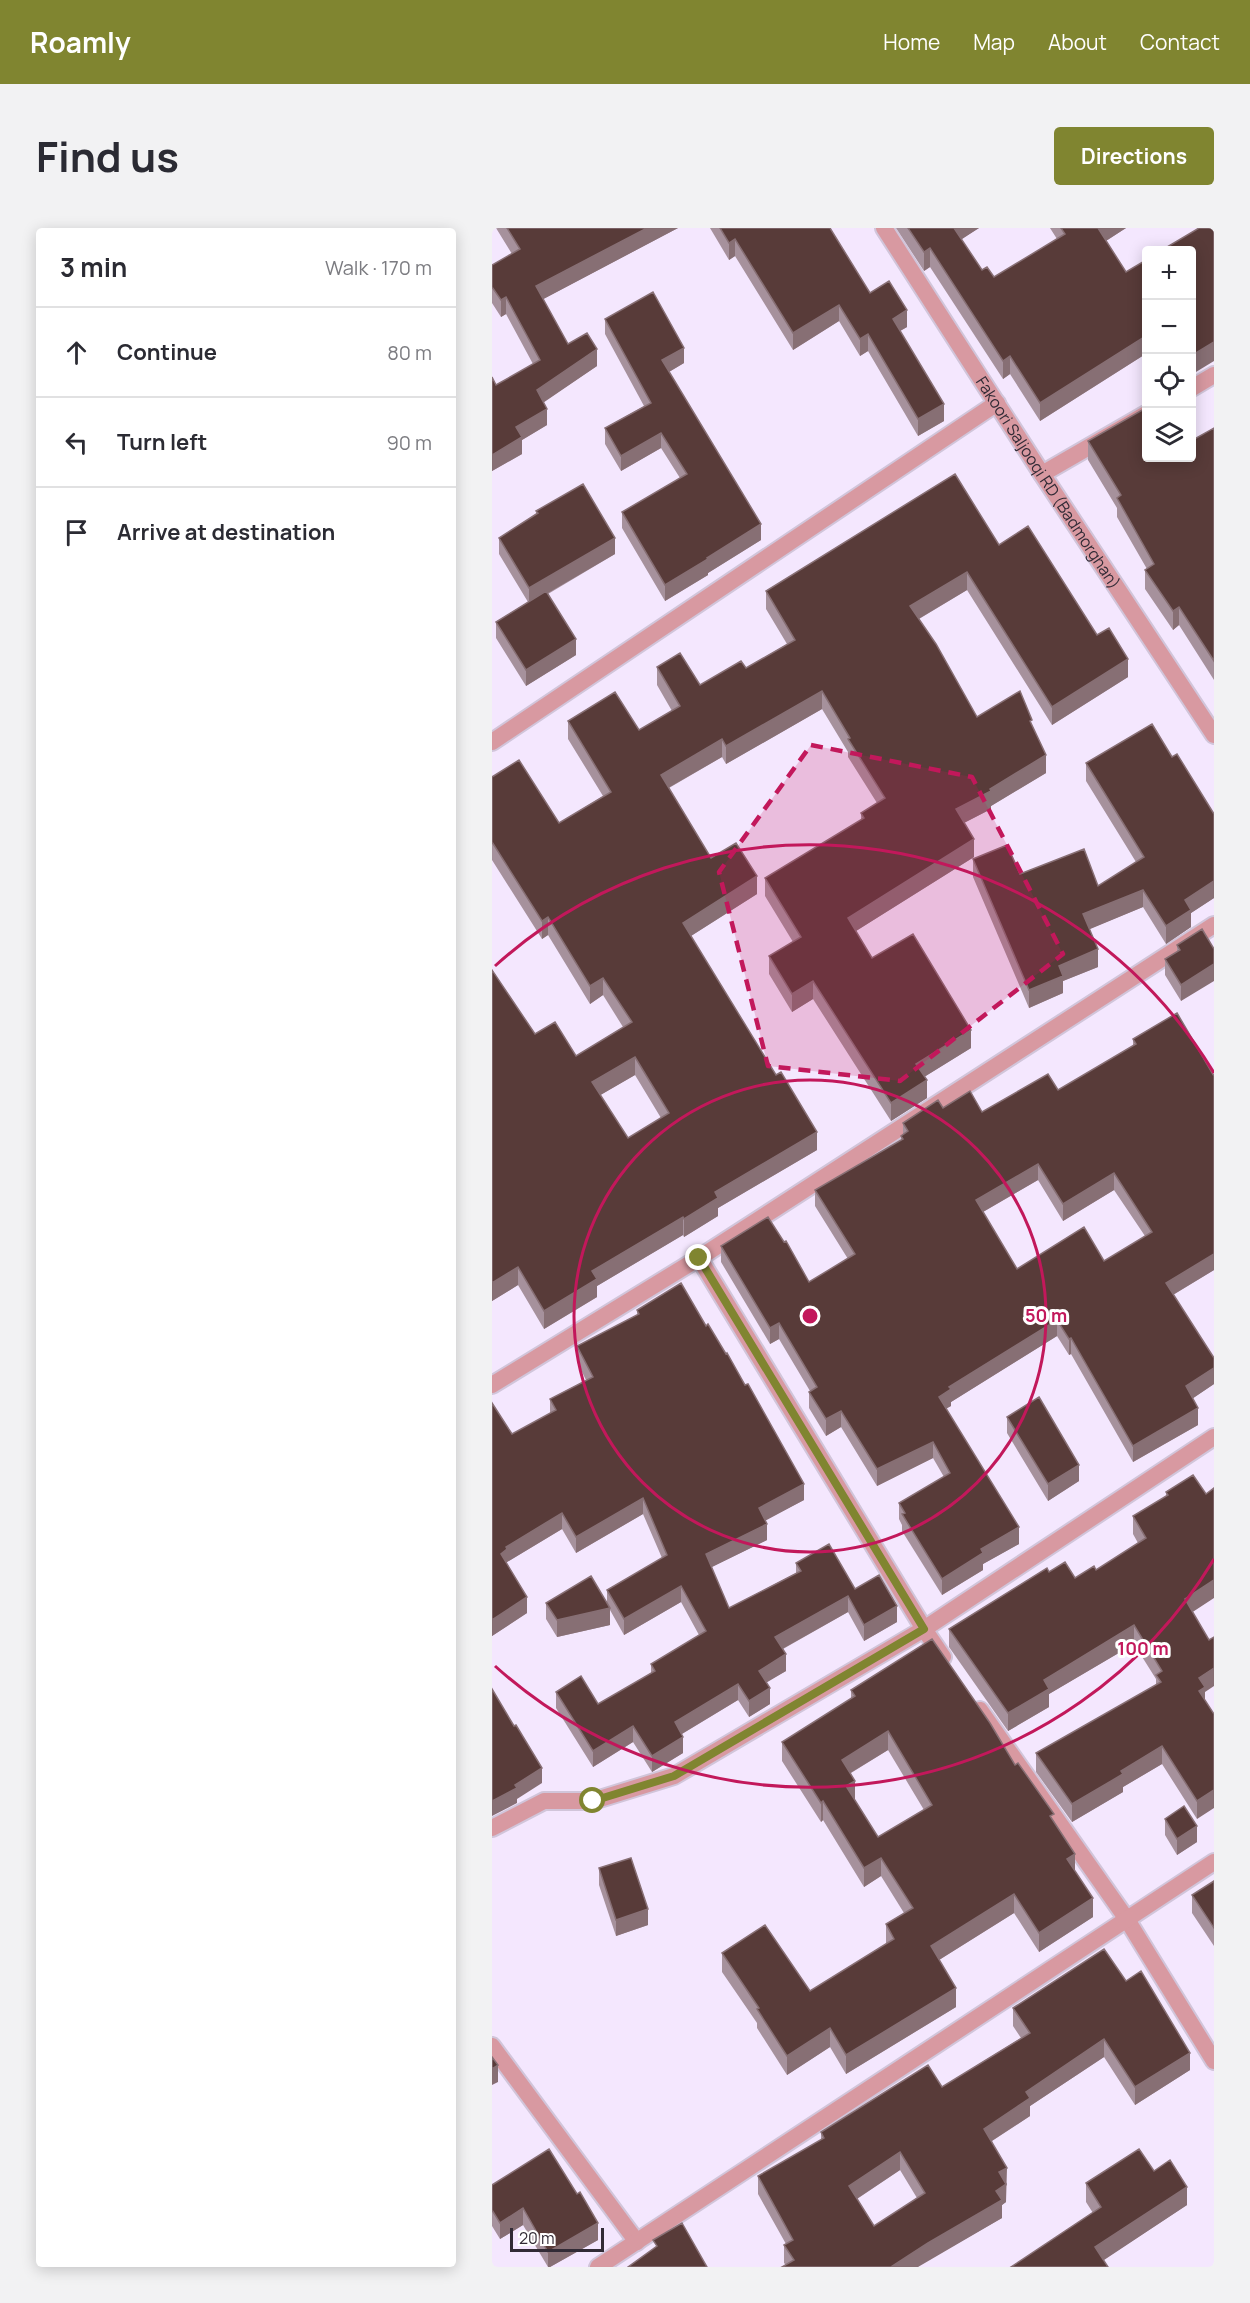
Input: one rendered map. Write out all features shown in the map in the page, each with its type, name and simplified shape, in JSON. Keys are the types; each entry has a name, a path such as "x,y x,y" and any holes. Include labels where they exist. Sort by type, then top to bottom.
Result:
{"street":[{"name":"Fakoori Saljooqi RD (Badmorghan)","path":"884,228 1214,735"},
{"path":"1196,385 1214,375"},
{"path":"492,742 997,403"},
{"path":"1042,474 1142,416"},
{"path":"492,1385 699,1258 1214,925"},
{"path":"699,1258 924,1629 951,1668"},
{"path":"492,1828 544,1801 593,1801 674,1776 924,1629 1214,1437"},
{"path":"971,1697 1126,1918 1214,2061"},
{"path":"598,2267 1214,1862"},
{"path":"492,2046 637,2242"}],"highlighted area":[{"path":"811,745 972,777 1063,954 900,1081 768,1066 719,872"}],"building":[{"path":"507,228 647,228 536,286 568,344 587,333 597,349 537,390 547,409 516,427 522,437 492,455 492,377 496,385 540,360 506,297 501,300 492,287 492,265 520,249"},
{"path":"720,228 830,228 870,293 889,281 907,310 893,319 944,404 918,419 868,334 860,339 839,305 793,333 735,239 729,243"},
{"path":"908,228 954,228 982,270 987,267 994,277 1065,234 1061,228 1098,228 1126,272 1142,262 1142,338 1040,403 1010,356 1003,361 930,248 924,252"},
{"path":"1199,228 1214,228 1214,342 1196,353 1196,246 1169,246"},
{"path":"653,292 684,348 662,360 761,524 665,585 622,512 687,474 661,433 621,456 605,428 651,403 605,319"},
{"path":"1142,410 1142,462 1196,462 1196,438 1214,428 1214,661 1179,607 1173,611 1145,570 1154,564 1117,498 1121,495 1088,441"},
{"path":"955,474 999,545 1028,526 1097,635 1109,628 1128,659 1052,707 967,572 910,606 936,644 977,717 1020,691 1032,720 1030,721 1046,755 990,789 991,791 956,809 974,839 848,918 872,958 913,934 971,1030 916,1064 927,1080 891,1103 813,981 792,994 769,956 801,937 765,878 864,818 861,813 885,798 848,739 850,738 822,691 726,746 722,739 661,775 711,858 736,843 757,876 683,923 776,1075 781,1072 817,1132 715,1192 718,1198 592,1271 597,1279 544,1311 518,1267 492,1283 492,970 535,1034 555,1022 576,1056 632,1022 603,978 590,986 548,917 542,921 492,842 492,777 519,760 559,823 611,792 568,721 615,692 639,730 680,706 657,667 680,653 700,685 741,661 746,668 795,640 766,591","holes":["635,1057 669,1113 628,1138 592,1082"]},
{"path":"583,484 615,538 529,588 499,538 538,513 536,511"},
{"path":"546,591 576,639 526,670 496,622"},
{"path":"1152,724 1172,757 1177,754 1214,814 1214,881 1185,900 1191,910 1166,926 1143,890 1083,914 1098,949 1059,966 1063,976 1029,990 973,859 1007,845 1020,874 1084,849 1098,886 1144,857 1086,763"},
{"path":"1202,929 1214,949 1214,964 1181,985 1165,959 1180,950 1177,945"},
{"path":"1177,1013 1214,1076 1214,1254 1166,1283 1214,1358 1214,1368 1186,1386 1198,1408 1133,1446 1071,1338 1069,1339 1057,1320 949,1387 951,1389 939,1397 1019,1527 981,1549 983,1553 942,1579 902,1514 905,1513 899,1503 950,1473 933,1442 877,1469 841,1411 826,1419 809,1392 817,1387 779,1323 770,1328 721,1246 768,1217 784,1242 786,1241 809,1282 855,1254 815,1190 903,1139 901,1136 908,1131 903,1123 938,1100 943,1108 970,1091 982,1112 1048,1074 1058,1090 1136,1044 1133,1039","holes":["1038,1164 1063,1204 1114,1173 1152,1232 1104,1261 1084,1227 1017,1269 976,1200"]},
{"path":"681,1283 745,1385 748,1384 804,1484 759,1508 767,1524 706,1554 729,1608 801,1571 796,1563 829,1544 855,1589 879,1575 897,1606 864,1625 848,1596 775,1637 786,1654 759,1671 770,1688 749,1701 738,1684 675,1722 683,1737 652,1756 633,1726 593,1751 556,1692 581,1676 598,1704 655,1671 651,1664 706,1631 681,1586 624,1619 607,1590 667,1555 643,1498 576,1537 562,1513 506,1547 507,1549 501,1554 527,1597 492,1620 492,1403 512,1434 556,1410 550,1399 593,1377 577,1346 639,1314 637,1310"},
{"path":"1039,1397 1079,1465 1048,1484 1007,1417"},
{"path":"1193,1475 1206,1494 1214,1488 1214,1580 1185,1599 1209,1640 1214,1637 1214,1668 1199,1678 1205,1687 1199,1691 1214,1714 1214,1790 1197,1801 1162,1746 1121,1771 1123,1774 1072,1804 1036,1753 1161,1682 1156,1675 1162,1671 1134,1625 1044,1680 1049,1689 1008,1713 949,1629 1047,1568 1049,1572 1065,1562 1075,1578 1094,1566 1096,1570 1146,1538 1133,1516 1168,1495 1166,1492"},
{"path":"591,1576 610,1608 557,1620 546,1603"},
{"path":"932,1639 990,1723 1015,1765 1018,1763 1054,1814 1050,1816 1075,1854 1067,1859 1093,1898 1039,1933 1014,1894 931,1946 956,1988 846,2055 830,2028 787,2056 757,2009 759,2008 722,1953 765,1925 810,1991 894,1939 886,1924 913,1908 881,1858 864,1868 823,1801 821,1803 782,1742 855,1696 851,1690","holes":["888,1731 932,1805 878,1837 846,1786 855,1781 842,1760"]},
{"path":"492,1689 542,1768 515,1785 517,1788 492,1801"},
{"path":"1184,1806 1197,1826 1177,1839 1165,1819"},
{"path":"631,1858 648,1909 616,1920 599,1868"},
{"path":"1214,1881 1214,1928 1192,1895"},
{"path":"1104,1949 1126,1981 1141,1971 1190,2053 1135,2087 1104,2039 1026,2092 1030,2098 984,2129 1007,2168 999,2172 1006,2184 996,2191 1002,2200 891,2267 782,2267 794,2260 784,2245 793,2240 758,2176 824,2138 821,2132 928,2065 942,2087 1030,2033 1013,2008","holes":["900,2152 925,2193 874,2226 849,2186"]},
{"path":"492,2057 498,2065 492,2069"},
{"path":"549,2149 577,2194 580,2192 598,2223 548,2252 523,2208 500,2223 492,2210 492,2185"},
{"path":"1139,2149 1154,2171 1170,2160 1187,2187 1095,2247 1108,2267 1011,2267 1101,2207 1086,2183"},
{"path":"682,2223 707,2267 628,2267 657,2246 653,2240"}],"route":[{"path":"593,1801 674,1776 924,1629 699,1258"}]}
